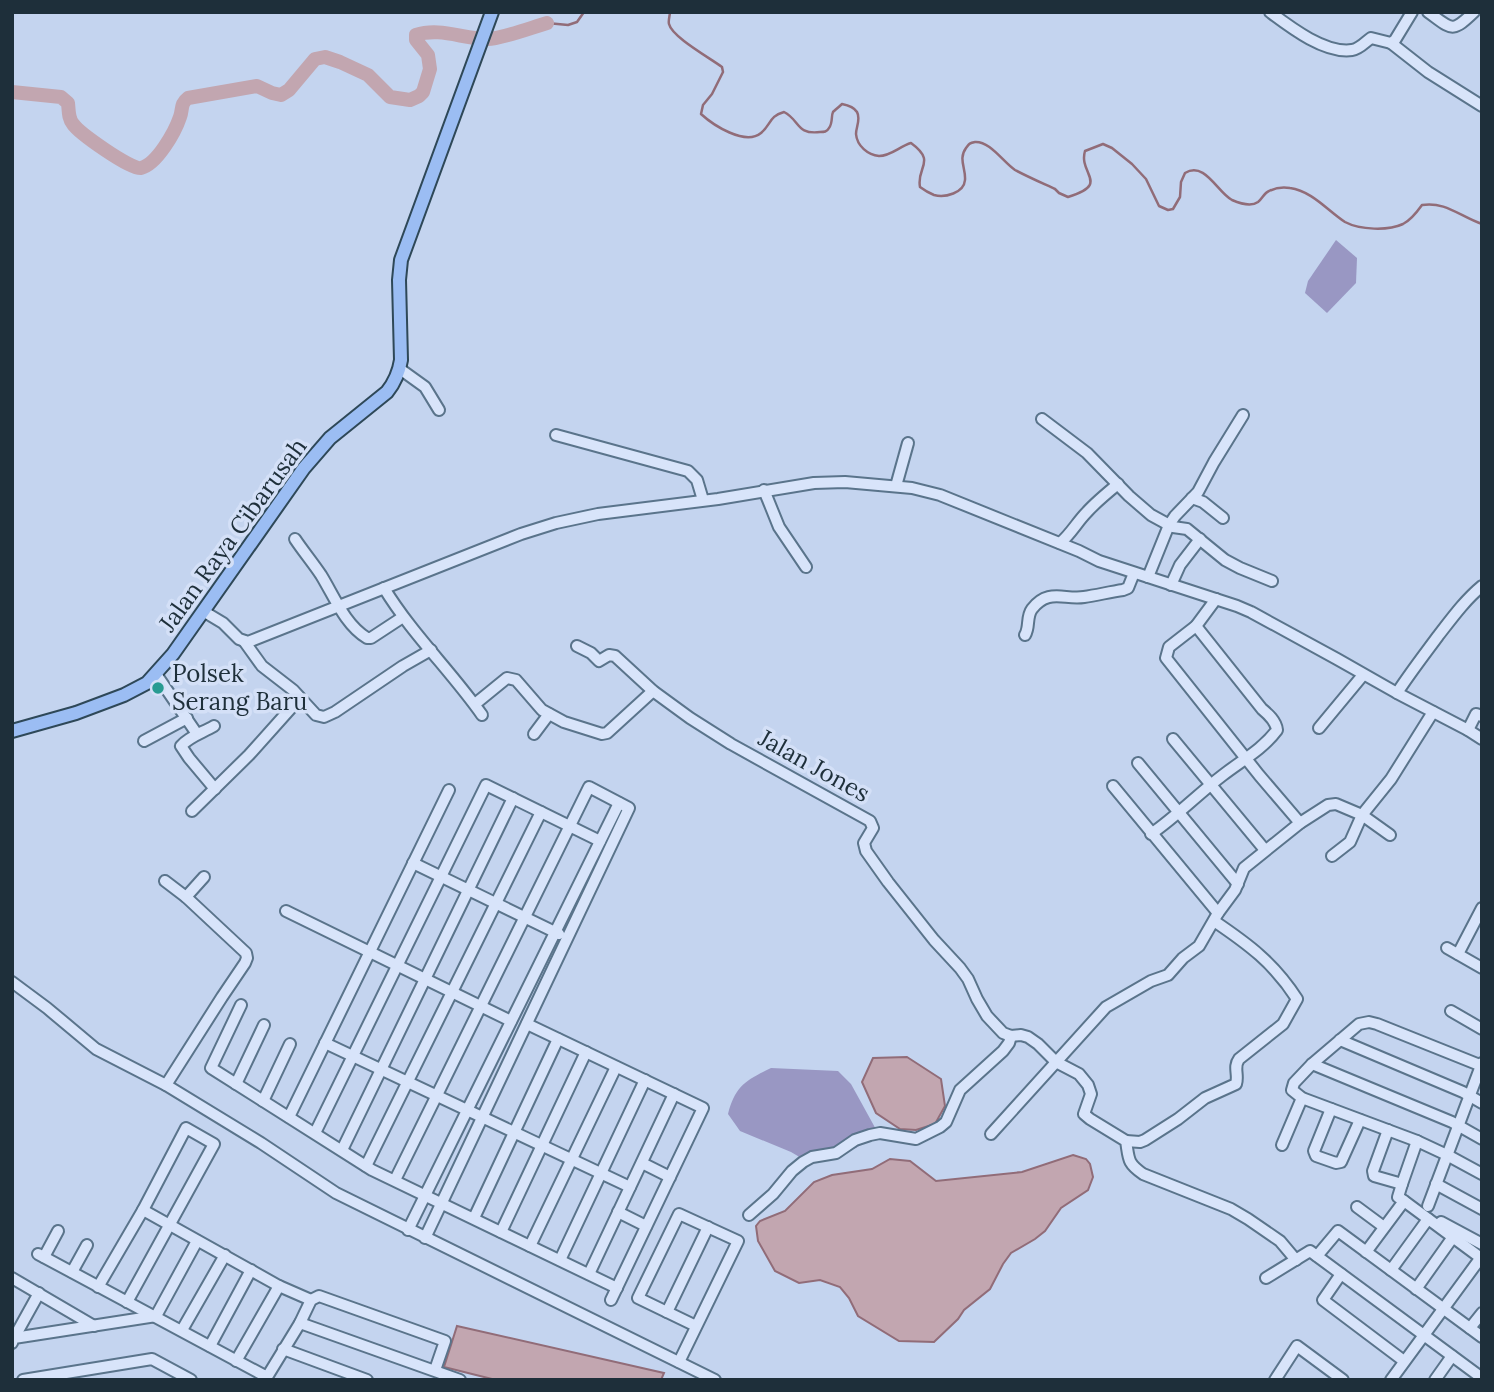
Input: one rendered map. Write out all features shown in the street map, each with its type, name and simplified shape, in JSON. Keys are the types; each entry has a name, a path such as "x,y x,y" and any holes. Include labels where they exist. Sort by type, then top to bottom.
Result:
{"main road":[{"path":"400,369 398,280 401,260 492,12"},
{"name":"Jalan Raya Cibarusah","path":"12,730 76,713 114,699 142,687 156,674 173,654 304,468 331,438 387,392 400,369"}],"street":[{"path":"1270,12 1314,42 1334,48 1355,49 1373,37 1391,43 1428,72 1482,106"},
{"path":"1391,43 1412,12"},
{"path":"1428,12 1455,28 1474,12"},
{"path":"400,369 425,387 439,410"},
{"path":"1147,577 1169,526 1200,489 1243,415"},
{"path":"1042,419 1087,453 1147,511 1169,526 1187,529 1218,556 1272,581"},
{"path":"556,435 688,471 697,480 703,500"},
{"path":"896,486 908,443"},
{"path":"203,611 223,623 239,639 248,642 521,534 556,523 598,514 814,483 896,486 940,495 1099,561 1251,612 1482,739"},
{"path":"1060,543 1091,507 1118,484"},
{"path":"764,490 779,527 806,567"},
{"path":"1192,498 1203,502 1223,518"},
{"path":"295,539 354,628 366,638 371,638 403,617"},
{"path":"1171,585 1180,565 1200,539"},
{"path":"1025,635 1029,615 1034,606 1042,601 1055,595 1084,597 1123,590 1128,588 1135,573"},
{"path":"1397,693 1446,625 1482,586"},
{"path":"384,587 403,617 482,715"},
{"path":"1216,599 1196,626 1169,648 1166,658 1300,823"},
{"path":"1151,834 1246,759 1276,730 1276,726 1196,626"},
{"path":"244,641 262,666 316,715 327,717 431,650"},
{"name":"Jalan Jones","path":"577,646 599,661 609,655 615,656 653,691 690,718 731,744 870,821 873,828 864,843 866,851 934,940 960,968 988,1016 1003,1033 1028,1037 1056,1062 1079,1074 1091,1094 1084,1114 1126,1141"},
{"path":"156,674 197,734"},
{"path":"1319,728 1363,675"},
{"path":"475,704 507,678 512,678 537,706 549,714 564,722 602,734 618,724 653,691"},
{"path":"192,811 300,698"},
{"path":"1332,856 1350,842 1362,815 1391,779 1433,712"},
{"path":"534,734 549,714"},
{"path":"1468,730 1476,714 1482,716"},
{"path":"144,741 187,718"},
{"path":"214,726 181,746 215,789"},
{"path":"1173,739 1265,850"},
{"path":"1138,763 1238,884"},
{"path":"315,1133 486,785 600,841"},
{"path":"1113,786 1216,917 1264,957 1297,999 1283,1024 1236,1063 1236,1084 1205,1098 1145,1140 1126,1141 1128,1160 1143,1174 1239,1214 1280,1241 1296,1260"},
{"path":"395,1180 589,787 629,808 425,1238"},
{"path":"289,1117 449,790"},
{"path":"342,1150 513,799"},
{"path":"408,1230 619,803"},
{"path":"991,1135 1106,1007 1151,981 1171,973 1199,946 1238,884 1244,868 1300,823 1332,804 1340,804 1391,835"},
{"path":"366,1166 541,812"},
{"path":"413,863 568,938"},
{"path":"186,897 204,877"},
{"path":"166,881 246,953 247,958 166,1085"},
{"path":"1458,954 1482,908"},
{"path":"286,911 511,1021"},
{"path":"1447,948 1482,968"},
{"path":"12,982 96,1049 166,1085 261,1143 335,1194 715,1380"},
{"path":"242,1005 211,1068 366,1166 617,1288"},
{"path":"1451,1011 1482,1029"},
{"path":"1428,1206 1436,1184 1447,1155 1458,1125 1481,1065 1369,1022 1359,1024 1312,1064 1294,1083 1292,1090 1301,1098 1418,1141 1447,1155 1482,1174"},
{"path":"527,1024 703,1108 611,1300"},
{"path":"236,1084 264,1025"},
{"path":"749,1215 773,1194 792,1171 812,1157 836,1153 855,1140 870,1135 880,1133 916,1139 940,1127 946,1122 960,1090 1003,1051 1011,1036"},
{"path":"474,1219 558,1039"},
{"path":"1340,1040 1482,1103"},
{"path":"325,1043 630,1187"},
{"path":"262,1101 290,1044"},
{"path":"501,1232 586,1052"},
{"path":"1312,1064 1458,1125 1482,1139"},
{"path":"530,1246 617,1067"},
{"path":"560,1260 645,1080"},
{"path":"589,1274 674,1094"},
{"path":"1282,1145 1301,1098"},
{"path":"1331,1109 1314,1151 1316,1156 1336,1163 1341,1162 1360,1119"},
{"path":"99,1287 186,1128 214,1143 127,1302"},
{"path":"1388,1130 1373,1171 1374,1176 1402,1184"},
{"path":"1391,1380 1481,1257 1398,1196 1418,1141"},
{"path":"642,1163 670,1177"},
{"path":"1436,1184 1482,1209"},
{"path":"1366,1252 1404,1201"},
{"path":"1357,1207 1384,1227"},
{"path":"143,1210 279,1286 311,1300"},
{"path":"618,1212 646,1226"},
{"path":"679,1362 738,1241 679,1214 638,1298 696,1326"},
{"path":"1391,1270 1433,1222 1441,1221 1482,1244"},
{"path":"667,1312 708,1227"},
{"path":"58,1231 41,1255 269,1379 311,1300 319,1296 445,1341 435,1370"},
{"path":"1317,1256 1338,1231 1482,1337"},
{"path":"1416,1289 1453,1237"},
{"path":"156,1316 197,1241"},
{"path":"72,1272 87,1245"},
{"path":"1266,1278 1310,1251 1477,1377"},
{"path":"182,1330 225,1255"},
{"path":"210,1346 251,1270"},
{"path":"1341,1274 1323,1300 1405,1361"},
{"path":"12,1278 94,1326"},
{"path":"236,1361 279,1286"},
{"path":"13,1340 38,1293"},
{"path":"1470,1328 1482,1313"},
{"path":"13,1340 156,1316"},
{"path":"300,1323 460,1380"},
{"path":"1290,1380 1277,1376 1297,1346 1343,1380"},
{"path":"283,1349 367,1380"},
{"path":"1435,1380 1452,1356"},
{"path":"23,1380 152,1359 191,1380"}],"shaded area":[{"path":"1336,240 1357,258 1356,283 1327,313 1305,293 1308,281"},
{"path":"907,1057 941,1079 945,1106 935,1124 916,1130 900,1129 876,1113 862,1082 873,1058"},
{"path":"771,1068 838,1071 851,1084 878,1133 856,1148 808,1162 740,1131 728,1114 734,1097 748,1080"},
{"path":"1073,1155 1086,1159 1090,1164 1093,1177 1088,1190 1061,1208 1045,1231 1011,1253 990,1289 964,1310 934,1342 899,1341 858,1316 840,1287 820,1280 799,1283 775,1271 758,1241 756,1226 760,1221 785,1211 814,1182 832,1175 872,1169 890,1159 910,1161 936,1181 1022,1172"},
{"path":"457,1326 664,1373 661,1380 496,1380 444,1367"}],"waterway":[{"path":"547,23 568,25 577,22 584,12"},
{"path":"670,12 669,24 677,35 722,67 723,72 703,105 701,114 713,123 738,136 754,136 761,133 775,116 784,112 802,129 824,132 830,126 833,112 842,104 857,112 856,134 867,152 883,156 911,143 919,150 924,160 920,187 934,195 948,195 961,188 965,180 962,160 964,152 969,144 975,142 991,148 1015,170 1068,197 1088,188 1090,178 1085,166 1085,151 1103,144 1132,164 1146,179 1159,206 1168,210 1173,209 1180,197 1185,173 1192,170 1205,174 1226,196 1245,204 1259,201 1274,189 1298,190 1313,197 1345,222 1358,227 1382,229 1397,226 1409,220 1422,205 1430,204 1446,207 1482,224"},
{"path":"12,92 61,97 68,103 70,119 77,129 117,157 141,168 165,147 188,98 257,86 281,95 289,90 315,59 325,57 368,75 390,97 410,100 423,92 430,69 428,55 416,40 416,35 434,32 488,39 547,23"}],"place":[{"name":"Polsek Serang Baru","path":"158,688"}]}
